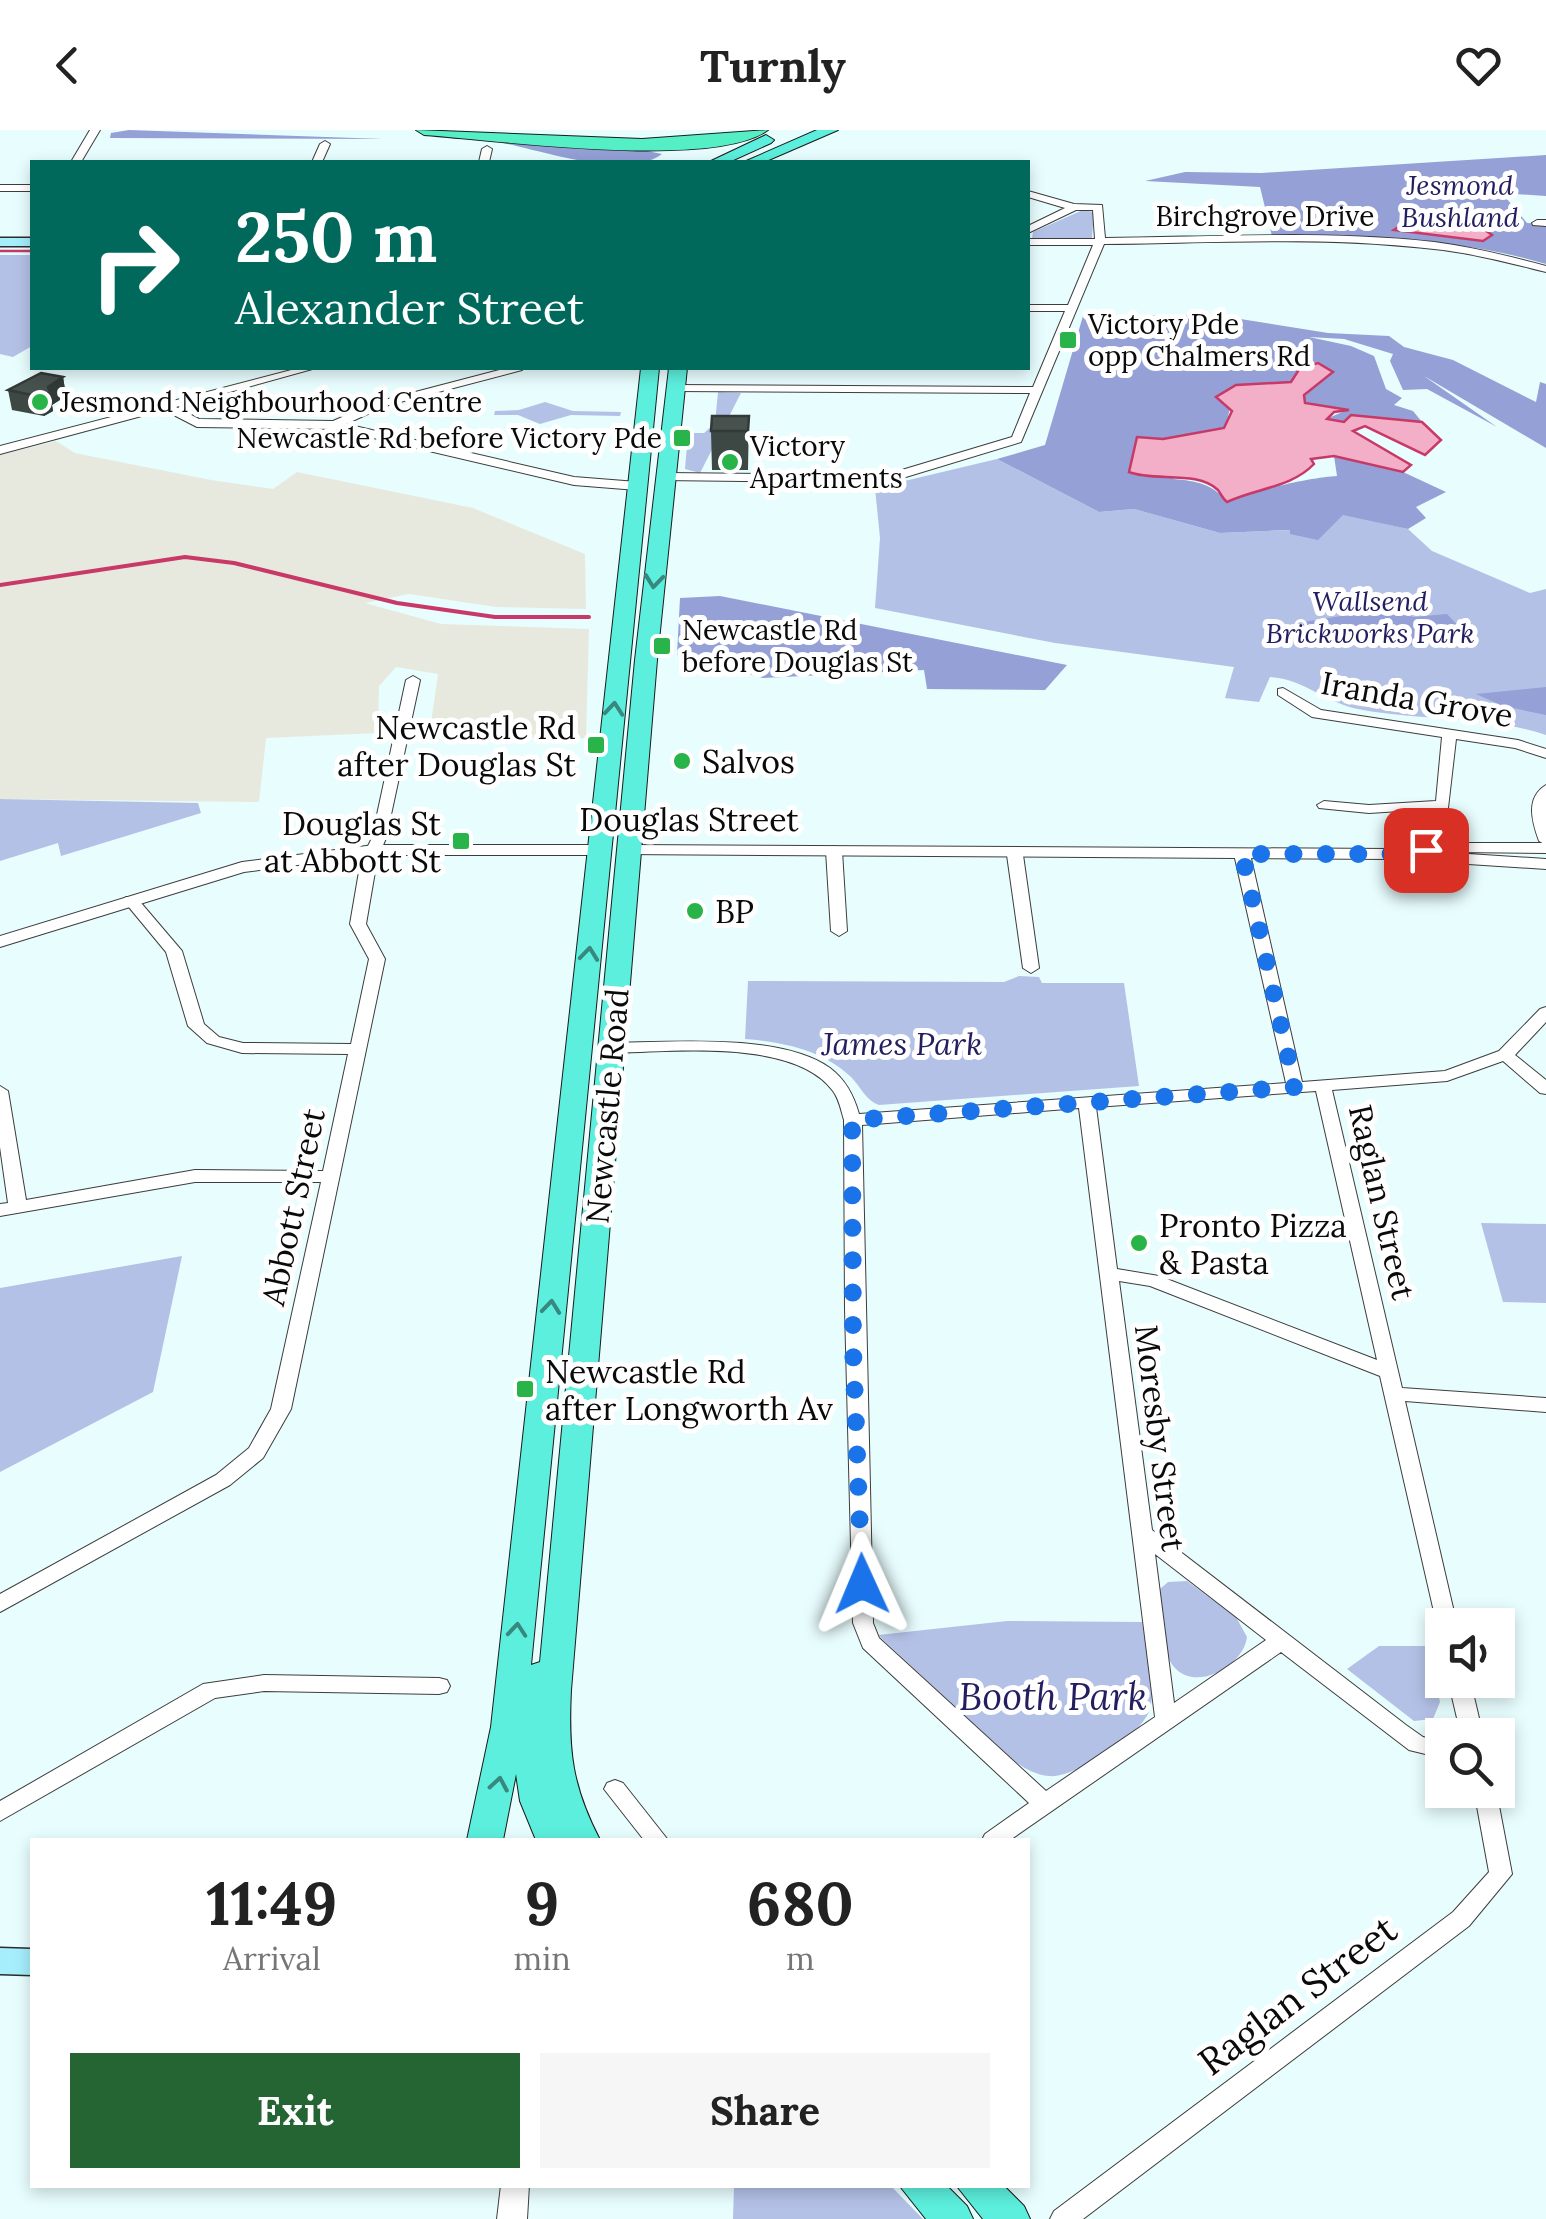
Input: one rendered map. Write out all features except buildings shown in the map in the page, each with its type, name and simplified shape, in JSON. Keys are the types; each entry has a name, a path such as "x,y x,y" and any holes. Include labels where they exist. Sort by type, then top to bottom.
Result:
{"highway":[{"path":"424,130 639,142 707,142 760,130"},
{"path":"723,160 791,130"},
{"path":"757,160 830,130"},
{"path":"639,142 675,150 682,160"},
{"name":"Newcastle Road","path":"581,1838 561,1802 554,1766 558,1639 613,1048 615,850 638,482 650,370"},
{"name":"Newcastle Road","path":"485,1838 508,1727 676,378"},
{"path":"638,482 665,481"},
{"path":"553,1838 534,1792 533,1745 550,1575 570,1492"},
{"path":"922,2188 953,2219"},
{"path":"979,2188 1010,2219"}],"main road":[{"path":"0,242 30,242"},
{"path":"0,1961 30,1962"},
{"path":"0,1976 30,1976"}],"street":[{"path":"77,160 93,133"},
{"path":"318,160 325,144"},
{"path":"484,160 487,150"},
{"path":"0,188 30,188"},
{"path":"1030,195 1074,208"},
{"path":"665,481 886,480 994,450 1017,439 1100,241 1100,210 1088,205 1074,208 1030,229"},
{"name":"Birchgrove Drive","path":"1030,242 1407,242 1489,253 1546,269"},
{"path":"1030,308 1074,308"},
{"path":"0,450 302,370"},
{"path":"335,425 381,404 510,370"},
{"path":"676,378 1039,390"},
{"path":"381,404 370,422 382,436"},
{"path":"165,406 197,422 335,425 553,476 638,482"},
{"name":"Abbott Street","path":"0,1604 224,1480 256,1454 282,1409 377,959 358,924 413,680"},
{"name":"Iranda Grove","path":"1283,692 1317,714 1518,744 1546,754"},
{"path":"1324,805 1369,809 1443,805 1449,734"},
{"path":"1545,790 1546,807"},
{"path":"1456,861 1546,847 1537,811 1545,790"},
{"name":"Douglas Street","path":"0,942 216,872 374,850 1391,854 1546,847"},
{"path":"834,851 839,932"},
{"path":"1015,854 1031,968"},
{"path":"1242,854 1295,1087"},
{"name":"Douglas Street","path":"1391,854 1546,864"},
{"path":"130,900 174,951 196,1026 213,1040 242,1048 357,1049"},
{"path":"852,1120 1447,1076 1505,1055 1546,1012"},
{"path":"613,1048 780,1054 816,1066 841,1089 852,1120 853,1348 863,1623 870,1642 1044,1803"},
{"path":"1505,1055 1546,1089"},
{"name":"Raglan Street","path":"1322,1086 1443,1608"},
{"path":"0,1091 9,1208 194,1176 329,1177"},
{"name":"Moresby Street","path":"1087,1102 1166,1721"},
{"path":"1108,1274 1152,1280 1388,1372"},
{"path":"1393,1394 1546,1405"},
{"path":"1142,1533 1398,1731 1425,1746"},
{"path":"995,1838 1282,1640"},
{"path":"0,1812 211,1690 264,1684 439,1686"},
{"path":"615,1789 655,1838"},
{"name":"Raglan Street","path":"1062,2219 1460,1919 1491,1890 1501,1874 1489,1808"},
{"path":"512,2219 515,2188"}],"shaded area":[{"path":"1445,213 1472,221 1492,235 1483,241 1394,230 1418,214"},
{"path":"1318,363 1333,372 1304,395 1305,403 1349,410 1334,412 1327,419 1344,422 1351,415 1422,422 1441,440 1425,455 1365,426 1353,431 1411,465 1403,472 1334,456 1311,459 1314,464 1295,478 1227,502 1218,490 1199,480 1129,472 1137,437 1163,439 1224,428 1232,411 1216,397 1236,385 1291,382 1300,368"},
{"path":"56,441 75,453 211,480 273,489 297,472 473,508 585,554 586,609 496,607 409,594 365,603 441,624 589,629 586,738 429,737 438,674 396,667 379,686 378,733 266,738 259,802 0,799 0,455"}],"green space":[{"path":"129,130 384,139 110,138 111,133"},
{"path":"515,138 618,145 662,154 649,160 578,160 503,143"},
{"name":"Jesmond Bushland","path":"1546,155 1546,196 1502,193 1527,223 1546,224 1546,264 1445,244 1272,236 1260,187 1145,181 1185,172 1262,173"},
{"path":"1083,210 1094,212 1092,238 1032,238 1033,232"},
{"path":"0,255 30,255 30,347 13,357 0,354"},
{"path":"1215,315 1328,333 1389,336 1404,347 1453,360 1536,402 1540,382 1546,384 1546,448 1424,376 1497,427 1427,389 1403,390 1390,361 1393,354 1344,339 1309,337 1351,346 1374,356 1386,389 1402,398 1394,405 1413,411 1422,422 1352,415 1345,422 1326,419 1347,410 1305,403 1304,395 1332,373 1318,363 1292,382 1236,385 1225,428 1163,440 1138,437 1174,479 1204,484 1227,502 1282,485 1337,476 1334,456 1403,472 1446,492 1416,507 1426,518 1408,529 1343,515 1318,540 1290,534 1290,530 1220,533 1134,509 1099,512 997,459 1045,445 1083,316"},
{"path":"718,392 741,393 700,473 685,469 688,433 704,433 715,423"},
{"path":"545,402 573,411 621,412 620,416 571,415 540,424 518,415 494,415 495,411 519,410"},
{"name":"Wallsend Brickworks Park","path":"997,459 1099,512 1134,509 1220,533 1291,530 1343,514 1408,529 1432,551 1530,593 1546,589 1546,735 1501,724 1363,710 1294,682 1270,677 1259,702 1225,698 1234,667 1055,643 875,608 880,538 875,488"},
{"path":"720,596 1067,665 1045,690 927,689 924,670 763,678 677,655 680,598"},
{"name":"Wallsend Brickworks Park","path":"1380,610 1414,617 1447,614 1464,632 1425,643 1384,647 1303,634 1303,622"},
{"path":"1546,687 1546,715 1503,706 1476,694"},
{"path":"0,799 198,803 201,813 61,856 58,843 0,861"},
{"name":"James Park","path":"1019,976 1039,977 1042,983 1124,983 1139,1086 879,1105 828,1060 788,1045 745,1039 748,981 1004,982"},
{"path":"1481,1223 1546,1224 1546,1303 1503,1302"},
{"path":"182,1256 153,1392 0,1472 0,1288"},
{"path":"1187,1581 1236,1617 1247,1637 1229,1666 1206,1676 1184,1674 1174,1667 1164,1642 1160,1589 1168,1582"},
{"name":"Booth Park","path":"1007,1621 1142,1622 1152,1688 1145,1719 1122,1742 1091,1763 1061,1775 1039,1774 1013,1761 878,1635"},
{"path":"1379,1646 1425,1646 1425,1698 1439,1698 1440,1702 1433,1718 1414,1721 1347,1669"},
{"path":"734,2188 893,2188 923,2219 733,2219"}],"waterway":[{"path":"0,251 30,251"},
{"path":"0,585 185,557 234,563 397,603 495,617 589,617"}],"place":[{"name":"Victory Pde opp Chalmers Rd","path":"1068,340"},
{"name":"Jesmond Neighbourhood Centre","path":"40,402"},
{"name":"Newcastle Rd before Victory Pde","path":"682,438"},
{"name":"Victory Apartments","path":"730,462"},
{"name":"Newcastle Rd before Douglas St","path":"662,646"},
{"name":"Newcastle Rd after Douglas St","path":"596,745"},
{"name":"Salvos","path":"682,761"},
{"name":"Douglas St at Abbott St","path":"461,841"},
{"name":"BP","path":"695,911"},
{"name":"Pronto Pizza & Pasta","path":"1139,1243"},
{"name":"Newcastle Rd after Longworth Av","path":"525,1389"}],"route":[{"path":"862,1584 858,1391 853,1348 852,1120 1295,1087 1242,854 1391,854 1426,850"}]}
